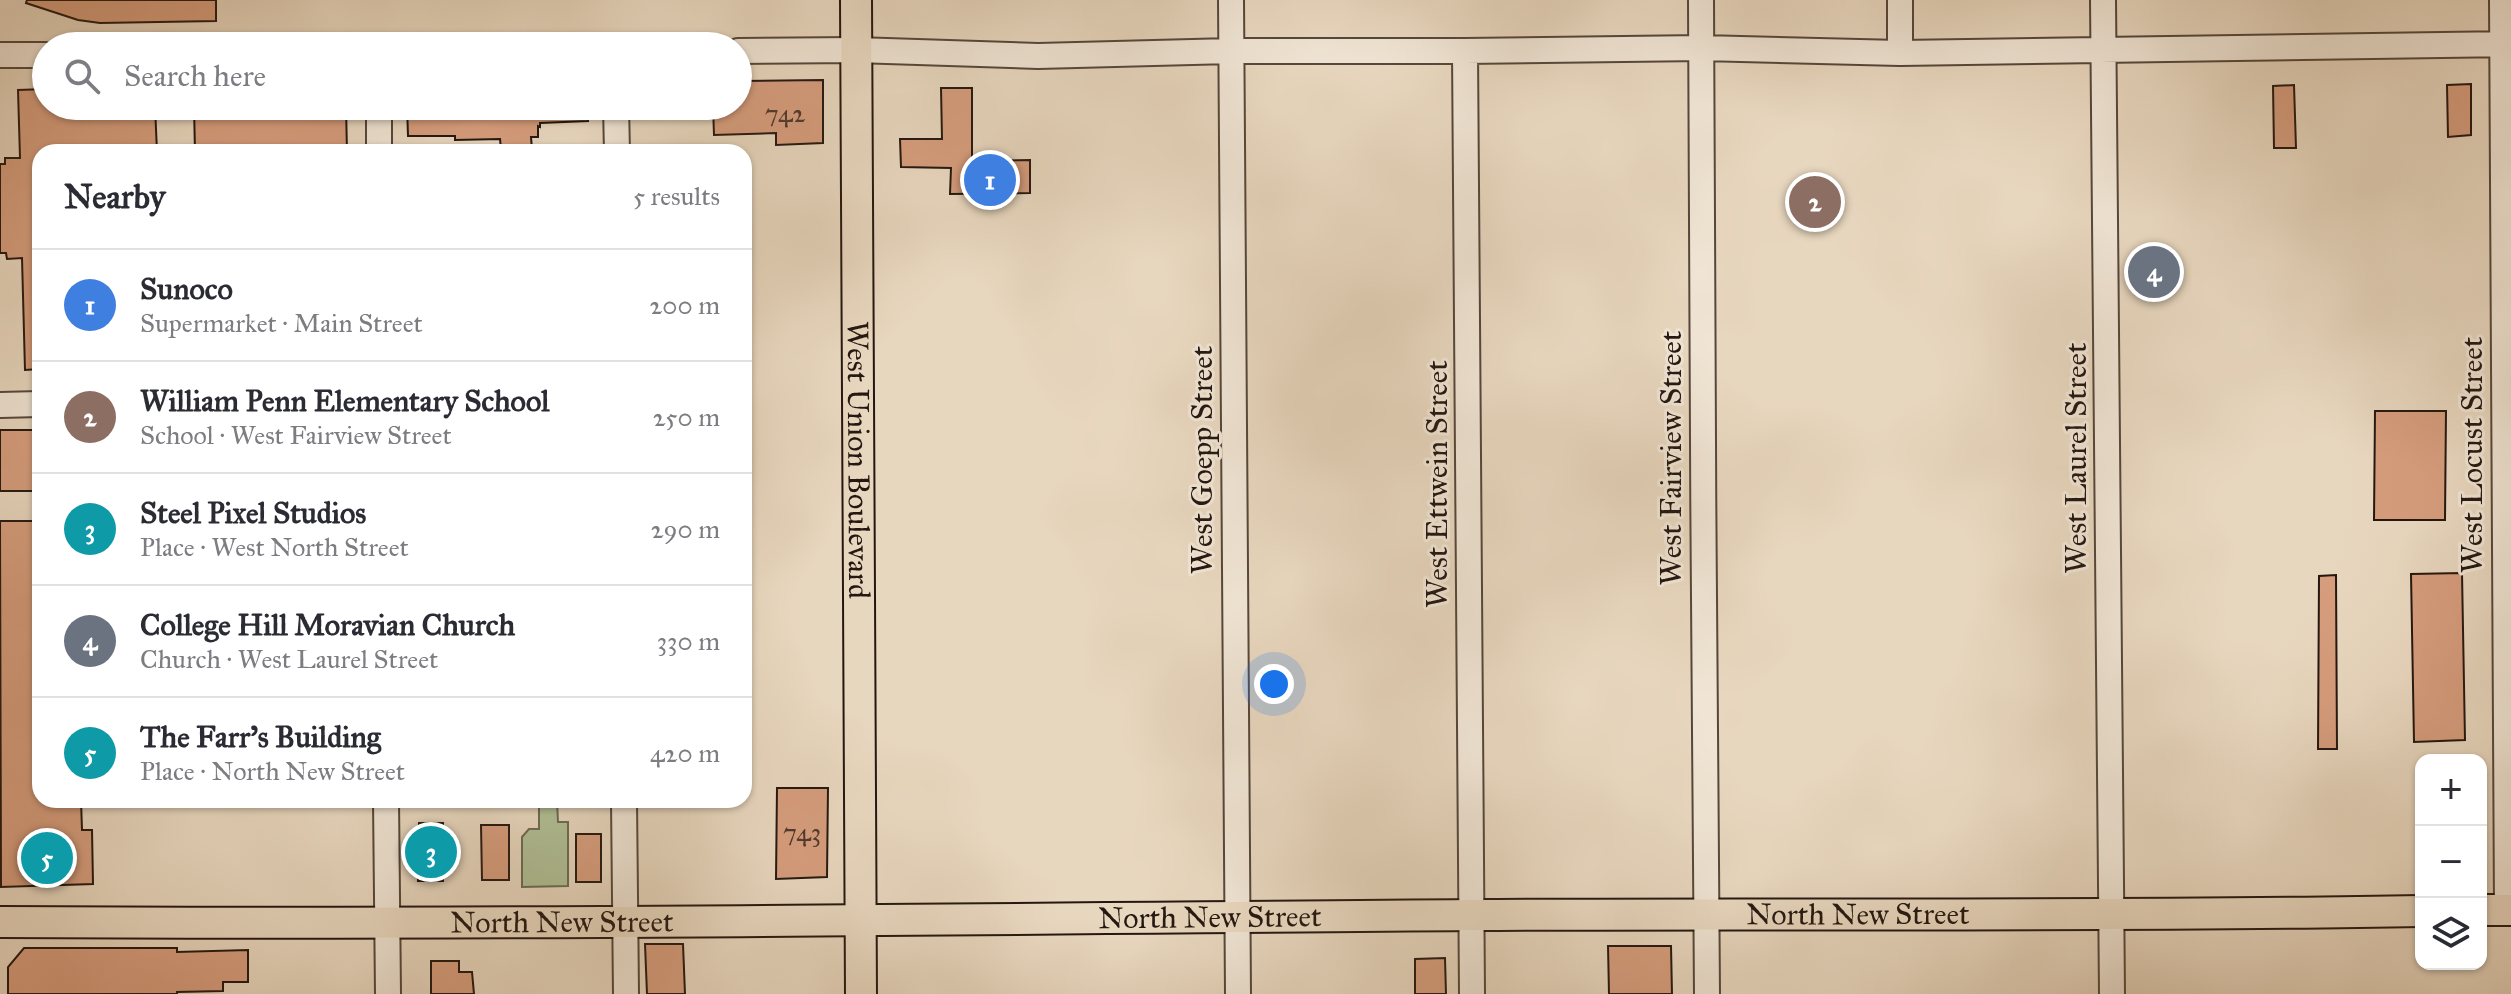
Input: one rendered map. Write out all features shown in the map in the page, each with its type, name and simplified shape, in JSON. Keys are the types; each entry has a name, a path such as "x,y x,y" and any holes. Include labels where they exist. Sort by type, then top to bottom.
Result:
{"main road":[{"name":"West Union Boulevard","path":"856,0 861,994"},
{"name":"North New Street","path":"0,922 1237,919 1472,915 2110,916 2415,911"}],"street":[{"name":"West Goepp Street","path":"1231,0 1238,994"},
{"name":"West Fairview Street","path":"1701,0 1701,492 1707,994"},
{"path":"1900,0 1900,53"},
{"name":"West Laurel Street","path":"2103,0 2112,994"},
{"name":"West Locust Street","path":"2500,910 2508,614 2506,44 2502,0"},
{"path":"752,51 856,50 1038,56 1231,51 1702,48 1900,53 2506,44"},
{"name":"West Ettwein Street","path":"1465,51 1472,994"},
{"path":"0,55 32,55"},
{"path":"379,120 379,144"},
{"path":"616,120 617,144"},
{"path":"0,405 32,404"},
{"path":"386,808 388,994"},
{"path":"624,808 626,994"}],"green space":[{"path":"539,808 557,808 558,822 568,822 568,886 522,887 522,837 529,829 539,829"}],"building":[{"path":"27,0 216,0 216,21 100,23 78,20 26,3"},
{"path":"823,80 823,143 776,145 776,133 714,135 713,120 752,120 752,81"},
{"path":"2471,84 2471,135 2448,137 2447,85"},
{"path":"2294,85 2296,148 2274,148 2273,86"},
{"path":"941,88 972,88 972,161 1030,160 1030,193 950,194 951,168 901,167 900,139 942,139"},
{"path":"18,90 32,90 32,120 156,120 157,144 32,144 32,370 25,370 22,258 7,259 6,253 0,253 0,164 5,164 5,158 20,158"},
{"path":"194,120 346,120 347,144 195,144"},
{"path":"407,120 588,120 540,123 538,137 531,137 532,144 500,144 500,139 455,140 455,136 408,136"},
{"path":"2375,411 2446,411 2445,520 2374,520"},
{"path":"0,430 32,430 32,491 0,491"},
{"path":"0,521 32,521 32,808 81,808 82,830 92,830 93,884 1,887"},
{"path":"2462,573 2465,740 2414,742 2411,574"},
{"path":"2336,575 2337,749 2318,749 2319,576"},
{"path":"777,788 828,788 827,877 776,879"},
{"path":"419,823 443,823 443,881 418,881"},
{"path":"481,825 509,825 509,880 482,880"},
{"path":"576,834 601,834 601,882 576,882"},
{"path":"645,944 683,944 685,994 647,994"},
{"path":"1608,946 1671,946 1672,994 1609,994"},
{"path":"24,948 177,948 177,952 248,950 248,982 223,982 223,991 177,994 8,994 8,967"},
{"path":"1445,958 1446,994 1415,994 1415,959"},
{"path":"431,961 459,961 459,972 472,972 474,994 431,994"}],"place":[{"name":"Sunoco","path":"990,180"},
{"name":"William Penn Elementary School","path":"1815,202"},
{"name":"College Hill Moravian Church","path":"2154,272"},
{"name":"Steel Pixel Studios","path":"431,852"},
{"name":"The Farr's Building","path":"47,858"}]}
